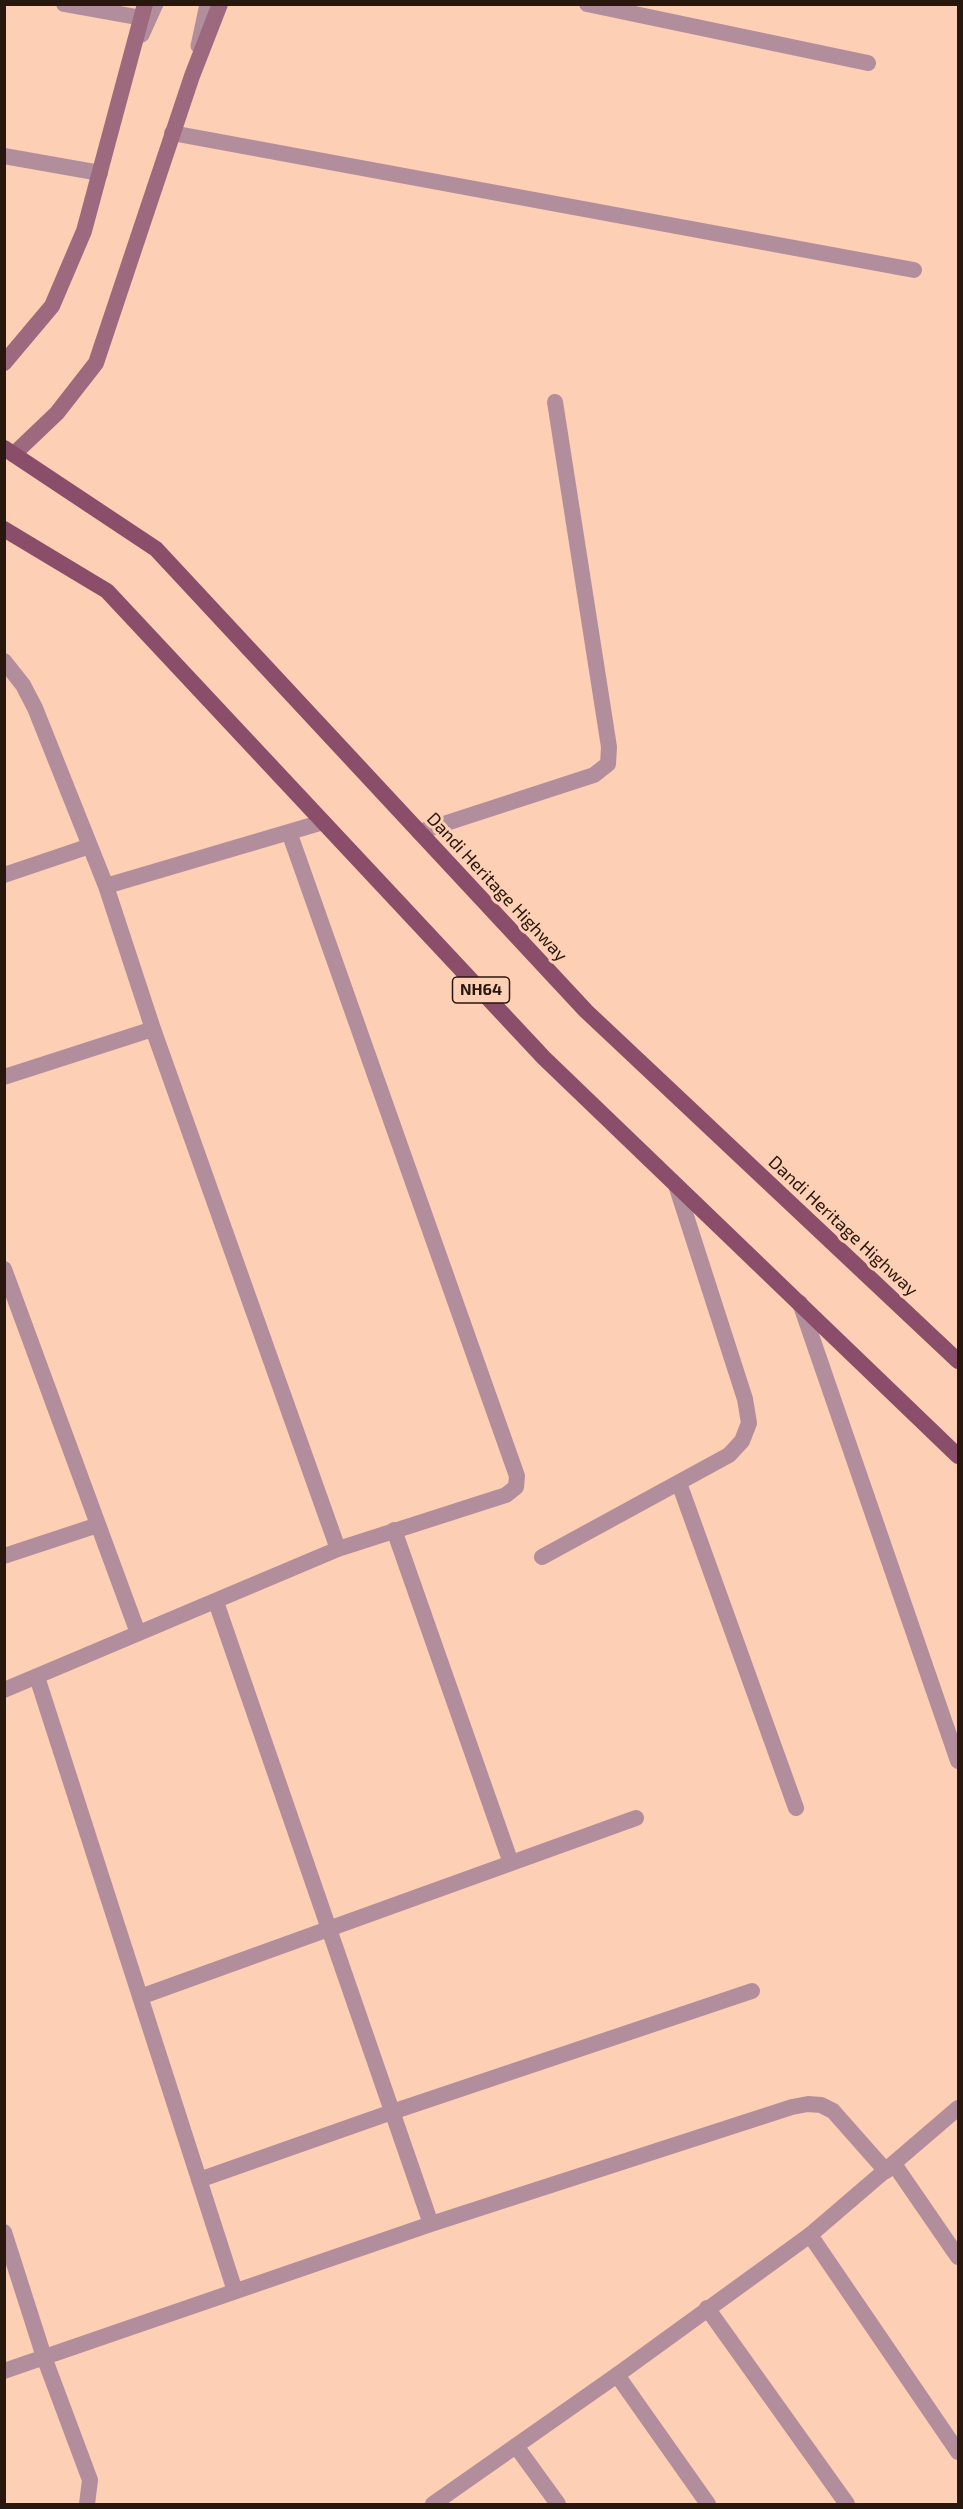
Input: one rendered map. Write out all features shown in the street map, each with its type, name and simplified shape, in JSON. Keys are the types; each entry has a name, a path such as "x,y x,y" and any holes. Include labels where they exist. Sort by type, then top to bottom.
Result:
{"main road":[{"path":"8,455 57,413 96,363 172,133 220,4"},
{"path":"4,363 51,306 84,231 143,11"},
{"name":"Dandi Heritage Highway","path":"8,455 156,549 586,1011 958,1361"},
{"name":"NH64","path":"4,529 107,591 544,1058 958,1456"}],"street":[{"path":"64,4 143,11"},
{"path":"587,4 868,63"},
{"path":"172,133 914,270"},
{"path":"4,156 100,173"},
{"path":"419,832 594,775 608,764 609,747 555,402"},
{"path":"4,661 19,677 35,708 106,886 153,1029 338,1549"},
{"path":"106,886 323,822"},
{"path":"4,1690 338,1549 506,1495 516,1487 517,1476 290,832"},
{"path":"4,875 90,846"},
{"path":"4,1077 153,1029"},
{"path":"542,1557 729,1455 742,1441 749,1423 745,1398 676,1185"},
{"path":"4,1269 11,1305 138,1633"},
{"path":"800,1303 958,1761"},
{"path":"679,1483 796,1809"},
{"path":"4,1556 98,1525"},
{"path":"394,1530 511,1863"},
{"path":"216,1602 431,2224"},
{"path":"37,1677 235,2291"},
{"path":"140,1998 636,1818"},
{"path":"199,2180 392,2112 752,1991"},
{"path":"4,2371 431,2224 792,2107 808,2104 821,2105 833,2111 890,2168 958,2257"},
{"path":"433,2505 810,2235 958,2108"},
{"path":"4,2232 44,2357 90,2480 87,2505"},
{"path":"810,2235 958,2452"},
{"path":"707,2308 847,2505"},
{"path":"617,2375 708,2505"},
{"path":"516,2446 558,2505"}],"lane":[{"path":"130,60 156,4"},
{"path":"192,76 207,4"}]}
